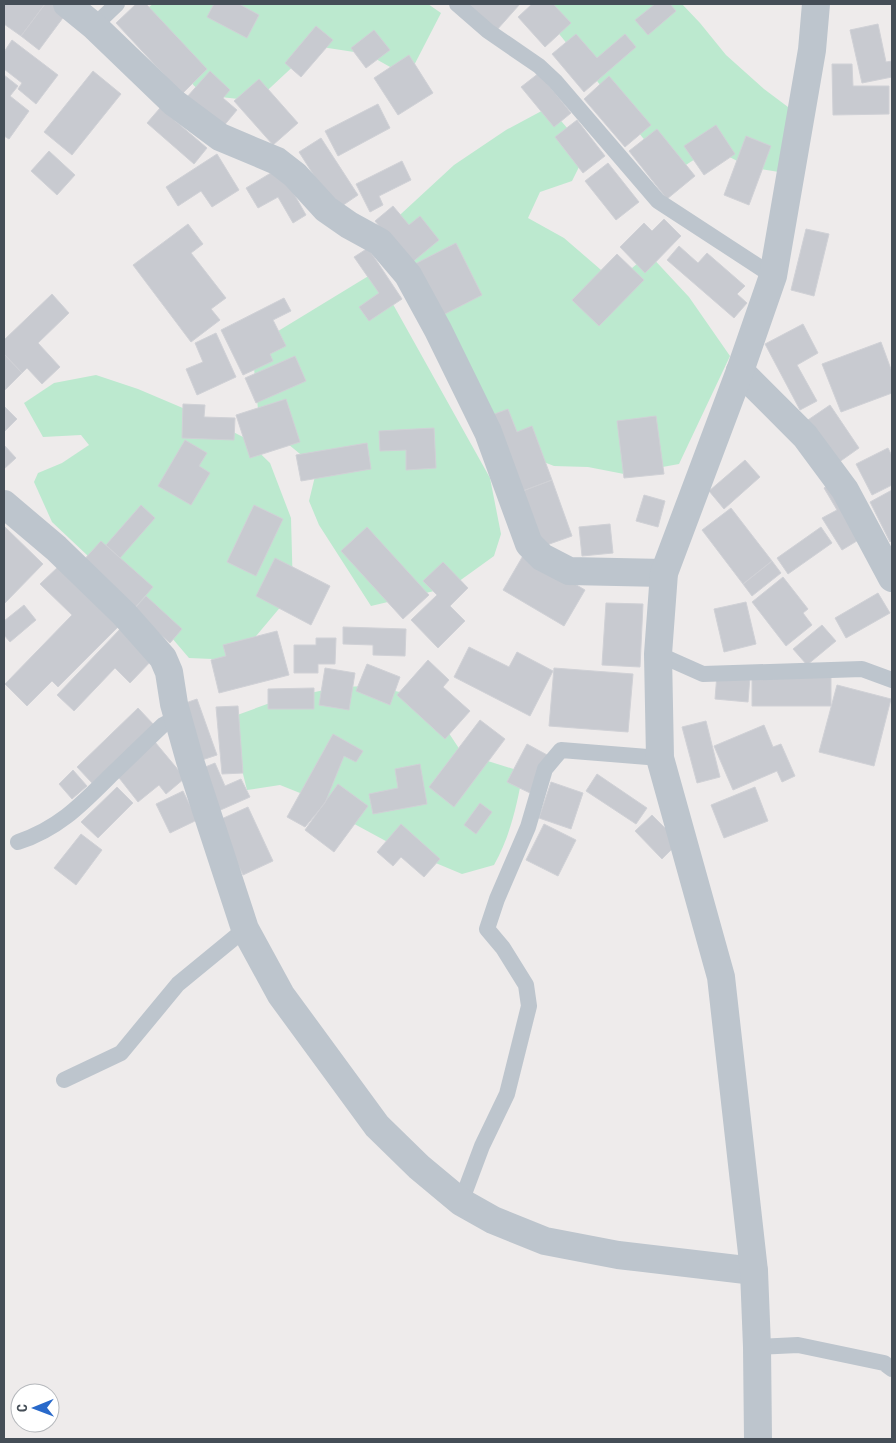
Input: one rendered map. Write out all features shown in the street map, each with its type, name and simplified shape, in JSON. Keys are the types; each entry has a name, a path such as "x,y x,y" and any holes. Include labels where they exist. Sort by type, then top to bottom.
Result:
{"street":[{"path":"67,4 94,26 173,102 220,137 277,161 295,174 326,209 349,225 380,242 408,275 438,330 488,432 529,544 542,557 569,571 664,573"},
{"path":"758,1439 754,1271 721,977 660,758 658,654 664,573 740,371 773,276 812,50 816,4"},
{"path":"740,371 805,436 845,490 892,578"},
{"path":"4,504 70,562 124,614 163,658 169,672 174,704 208,820 246,929 281,995 377,1126 418,1167 462,1202 493,1220 545,1241 618,1254 754,1271"}],"lane":[{"path":"94,26 117,4"},
{"path":"457,4 488,31 539,66 555,81 658,201 773,276"},
{"path":"658,654 703,674 862,669 892,680"},
{"path":"18,842 44,832 64,820 163,725 178,718"},
{"path":"462,1202 482,1146 507,1094 529,1006 526,985 503,948 487,929 497,899 528,827 545,769 561,750 660,758"},
{"path":"64,1080 121,1052 178,984 246,929"},
{"path":"757,1347 798,1345 884,1363 892,1369"}],"green space":[{"path":"153,4 428,4 441,13 408,77 367,54 315,46 256,101 203,95 131,20"},
{"path":"545,4 682,4 726,55 764,89 796,113 779,172 749,167 712,148 672,174 539,9"},
{"path":"549,107 587,151 572,181 540,192 528,218 564,238 615,282 649,254 689,297 730,356 679,464 624,474 588,467 554,466 503,446 389,225 454,165 506,130"},
{"path":"375,272 490,478 501,534 494,556 451,587 371,606 319,525 309,501 317,468 259,420 252,347"},
{"path":"96,375 138,389 204,417 243,437 270,463 291,518 293,592 236,660 189,658 160,624 52,522 34,482 38,473 62,463 89,445 81,435 43,437 24,403 54,383"},
{"path":"370,686 425,697 462,753 523,772 512,820 494,865 462,874 395,846 347,820 325,803 280,785 247,790 229,718 281,699 339,687"}],"building":[{"path":"4,4 45,4 21,36 4,24"},
{"path":"45,4 58,4 68,11 39,50 21,36"},
{"path":"136,4 146,4 207,69 182,94 116,23"},
{"path":"214,4 239,4 259,15 247,38 207,17"},
{"path":"467,4 520,4 496,31"},
{"path":"532,4 553,4 571,23 545,47 518,17"},
{"path":"655,4 670,4 676,11 648,35 635,20"},
{"path":"878,24 886,62 892,61 892,77 862,83 850,30"},
{"path":"316,26 333,40 301,77 285,63"},
{"path":"374,30 390,50 366,68 351,48"},
{"path":"576,34 597,58 625,34 636,47 584,92 552,54"},
{"path":"12,40 58,75 36,104 18,89 22,83 4,69 4,52"},
{"path":"409,55 433,93 398,115 374,78"},
{"path":"832,64 852,64 853,86 889,86 889,114 833,115"},
{"path":"93,71 121,94 72,155 44,132"},
{"path":"210,71 230,90 223,98 237,110 222,128 187,97"},
{"path":"539,73 571,113 554,127 521,87"},
{"path":"4,75 18,86 10,96 29,111 9,139 4,136"},
{"path":"609,76 651,125 625,147 584,99"},
{"path":"259,79 298,123 273,145 234,101"},
{"path":"378,104 390,128 338,156 325,131"},
{"path":"160,108 207,148 194,164 147,123"},
{"path":"577,120 605,156 583,173 555,137"},
{"path":"716,125 735,154 704,175 684,146"},
{"path":"657,129 695,176 667,199 629,151"},
{"path":"746,136 771,146 749,205 724,195"},
{"path":"321,138 358,195 336,210 299,152"},
{"path":"49,151 75,175 57,195 31,171"},
{"path":"217,154 239,190 212,207 201,191 178,206 166,187"},
{"path":"402,161 411,180 379,196 383,205 370,212 356,184"},
{"path":"608,163 639,202 616,220 585,181"},
{"path":"279,168 306,215 293,223 278,197 258,208 246,188"},
{"path":"393,206 409,225 420,216 439,240 410,264 375,221"},
{"path":"664,219 681,236 645,273 620,247 644,223 652,231"},
{"path":"188,224 203,244 191,253 226,298 211,309 220,320 191,342 133,265"},
{"path":"806,229 829,234 814,296 791,290"},
{"path":"456,243 482,295 439,317 413,265"},
{"path":"679,246 698,263 707,253 745,286 737,294 747,303 734,318 667,260"},
{"path":"368,248 402,299 369,321 359,307 379,293 354,257"},
{"path":"617,254 644,280 599,326 572,300"},
{"path":"52,294 69,313 38,343 60,367 42,384 27,368 22,373 4,354 4,340"},
{"path":"284,298 291,311 273,320 286,346 270,354 273,361 243,375 221,330"},
{"path":"803,324 818,353 797,365 817,401 800,410 765,344"},
{"path":"216,333 236,377 197,395 186,369 203,362 195,343"},
{"path":"881,342 892,372 892,393 841,412 822,364"},
{"path":"4,354 22,373 4,391"},
{"path":"295,356 306,381 256,403 245,378"},
{"path":"286,399 300,442 250,458 236,415"},
{"path":"183,404 205,405 204,417 235,418 234,440 182,438"},
{"path":"830,405 859,448 835,465 805,422"},
{"path":"4,406 17,419 4,432"},
{"path":"508,409 517,432 532,426 552,480 520,492 492,415"},
{"path":"656,416 664,474 624,478 617,421"},
{"path":"434,428 436,468 406,470 406,450 380,451 379,431"},
{"path":"185,440 207,453 199,466 210,473 191,505 158,486"},
{"path":"367,443 371,469 301,481 296,455"},
{"path":"4,445 16,458 4,469"},
{"path":"888,448 892,456 892,485 872,495 856,464"},
{"path":"745,460 760,477 724,509 709,491"},
{"path":"552,480 572,536 541,547 520,492"},
{"path":"833,482 865,536 842,550 822,518 837,510 824,488"},
{"path":"892,490 892,540 890,542 870,502"},
{"path":"644,495 665,501 658,527 636,521"},
{"path":"141,505 155,518 120,558 106,545"},
{"path":"254,505 283,519 256,576 227,562"},
{"path":"731,508 772,561 743,584 702,530"},
{"path":"610,524 613,553 582,556 579,527"},
{"path":"367,527 429,595 403,619 341,551"},
{"path":"821,527 832,543 788,574 777,558"},
{"path":"4,528 43,564 4,604"},
{"path":"101,541 153,587 133,610 81,563"},
{"path":"524,554 585,590 564,626 503,590"},
{"path":"275,558 330,586 311,625 256,596"},
{"path":"772,561 781,573 752,596 743,584"},
{"path":"443,562 468,588 450,606 465,621 438,648 411,620 437,595 423,581"},
{"path":"59,566 119,626 58,687 52,681 27,706 5,684 72,615 40,584"},
{"path":"783,577 808,609 803,613 812,625 786,646 752,602"},
{"path":"878,593 890,613 846,638 835,618"},
{"path":"146,596 182,629 170,643 133,610"},
{"path":"746,602 756,644 724,652 714,609"},
{"path":"606,603 643,604 640,667 602,665"},
{"path":"24,605 36,620 10,642 4,635 4,621"},
{"path":"822,625 836,641 807,665 793,649"},
{"path":"122,627 154,658 130,683 115,668 74,711 57,695"},
{"path":"343,627 406,629 405,656 373,655 373,645 343,644"},
{"path":"277,631 289,675 219,693 211,660 226,656 223,645"},
{"path":"316,638 336,638 335,664 318,664 318,673 294,673 294,645 316,645"},
{"path":"469,647 509,667 517,652 553,671 530,716 454,677"},
{"path":"428,660 449,680 443,687 470,711 445,739 397,695"},
{"path":"367,664 400,677 390,705 356,691"},
{"path":"325,668 355,673 349,710 319,705"},
{"path":"554,668 633,674 628,732 549,726"},
{"path":"717,674 750,677 748,702 715,699"},
{"path":"752,676 831,676 831,706 752,706"},
{"path":"837,685 891,699 874,766 819,752"},
{"path":"314,688 314,709 268,709 268,689"},
{"path":"197,699 217,755 196,762 177,706"},
{"path":"238,706 243,773 222,774 216,707"},
{"path":"138,708 154,725 92,783 77,767"},
{"path":"480,720 505,739 454,807 429,787"},
{"path":"706,721 720,777 697,783 682,727"},
{"path":"764,725 773,747 781,744 795,776 782,782 777,771 733,790 714,746"},
{"path":"333,734 363,751 356,762 344,756 325,803 305,827 287,817"},
{"path":"155,742 185,778 166,794 159,785 138,802 116,774"},
{"path":"527,744 549,756 530,793 507,782"},
{"path":"215,763 225,786 241,779 250,797 216,812 198,770"},
{"path":"420,764 427,804 373,814 369,794 398,788 395,769"},
{"path":"73,770 87,786 72,799 59,784"},
{"path":"597,774 647,808 636,824 586,791"},
{"path":"551,782 583,793 571,829 539,818"},
{"path":"338,784 368,806 334,852 305,830"},
{"path":"117,787 133,803 98,838 81,822"},
{"path":"755,787 768,821 724,838 711,805"},
{"path":"183,791 197,820 170,833 156,804"},
{"path":"480,803 492,812 476,834 464,825"},
{"path":"248,807 273,861 243,875 217,821"},
{"path":"652,815 679,842 662,859 635,831"},
{"path":"401,824 440,859 424,877 401,857 393,866 377,852"},
{"path":"544,824 576,840 558,876 526,860"},
{"path":"81,834 102,850 76,885 54,868"}]}
